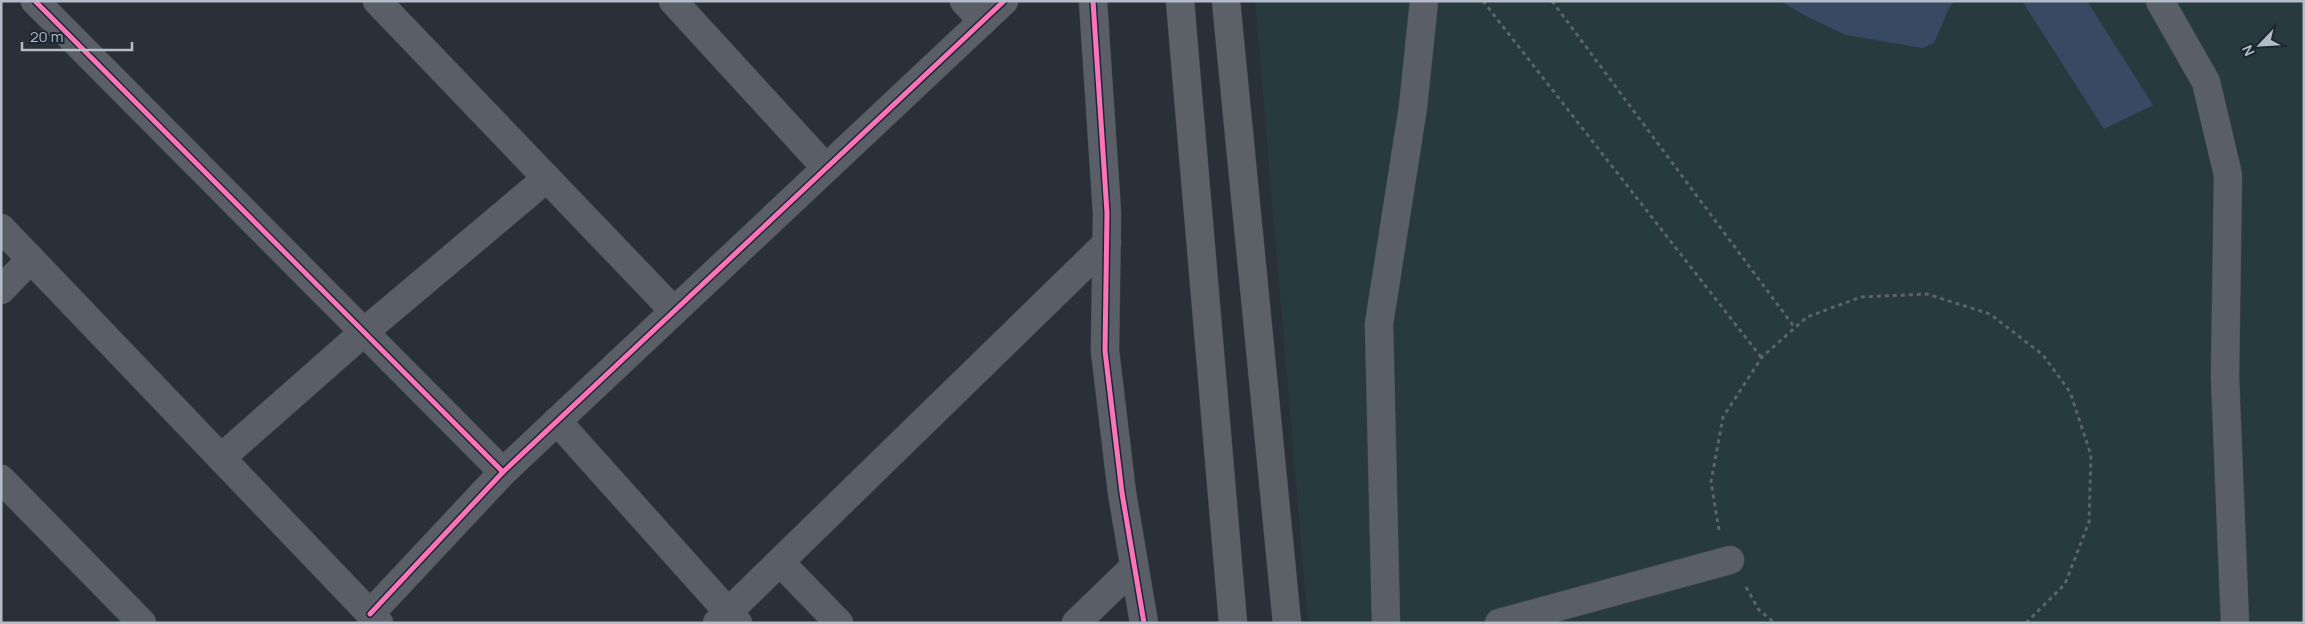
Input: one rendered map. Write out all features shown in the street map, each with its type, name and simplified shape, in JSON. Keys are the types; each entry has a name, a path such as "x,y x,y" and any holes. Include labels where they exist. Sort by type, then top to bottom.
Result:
{"main road":[{"path":"1180,1 1233,623"},
{"path":"1226,1 1287,623"}],"street":[{"path":"35,1 503,472"},
{"path":"377,1 674,311"},
{"path":"673,1 826,168"},
{"path":"964,1 983,21"},
{"path":"1,228 375,618 503,472 1004,1"},
{"path":"1093,1 1107,214 1105,351 1122,493 1144,623"},
{"path":"1386,623 1379,324 1412,107 1424,1"},
{"path":"2160,1 2206,82 2228,175 2225,377 2235,623"},
{"path":"221,458 364,332 547,178"},
{"path":"557,421 728,619 780,562 1107,243"},
{"path":"1,290 31,259"},
{"path":"1,479 142,623"},
{"path":"1499,623 1730,560"},
{"path":"780,562 838,623"},
{"path":"1076,623 1134,567"}],"path":[{"path":"1483,1 1762,358"},
{"path":"1552,1 1795,328"},
{"path":"1775,623 1759,610 1723,548 1711,482 1723,417 1762,358 1807,318 1861,297 1927,294 1990,314 2043,355 2070,392 2090,455 2089,522 2065,584 2026,623"}],"green space":[{"path":"1255,1 2304,1 2304,623 1308,623"}],"water":[{"path":"1780,1 1955,1 1950,6 1934,43 1923,48 1846,35"},
{"path":"2022,1 2087,1 2153,105 2104,129"}],"cycle path":[{"path":"35,1 503,472"},
{"path":"370,614 503,472 1004,1"},
{"path":"1093,1 1107,213 1105,351 1122,493 1144,623"}]}
